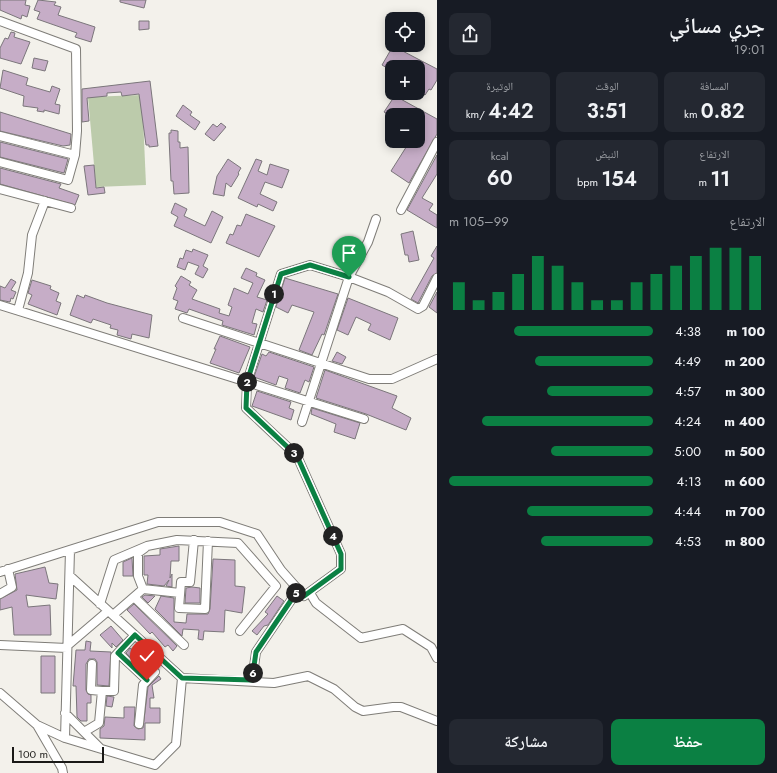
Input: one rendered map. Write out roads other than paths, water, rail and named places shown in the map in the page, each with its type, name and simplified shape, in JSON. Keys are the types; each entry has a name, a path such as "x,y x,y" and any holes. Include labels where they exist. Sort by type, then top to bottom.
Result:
{"street":[{"path":"0,22 76,49 78,131 68,180 0,162"},
{"path":"0,136 74,155"},
{"path":"401,210 437,142"},
{"path":"0,189 71,208"},
{"path":"18,310 28,273 32,235 45,201"},
{"path":"302,422 349,277 368,242 376,219"},
{"path":"0,572 158,522 220,522 257,534 281,570 298,590 304,596 310,593 341,569 341,554 297,456 246,408 247,382 281,274 310,265 349,277 388,292 418,309 423,306 437,278"},
{"path":"0,306 18,310 364,419"},
{"path":"183,318 369,380 392,379 437,358"},
{"path":"100,604 114,560 147,546 177,540 238,543 276,586 240,630"},
{"path":"194,540 190,582 181,582 179,608 205,609 208,541"},
{"path":"143,589 138,576 138,553 147,546"},
{"path":"64,738 70,550"},
{"path":"0,594 12,587 8,569"},
{"path":"70,576 182,678 252,680 274,683 308,676 334,689 355,706 364,711 393,706 401,707 437,721"},
{"path":"0,645 67,647 143,589 180,593"},
{"path":"252,680 256,652 298,590"},
{"path":"310,593 316,603 361,638 403,629 431,646 437,658"},
{"path":"134,597 184,645"},
{"path":"92,664 91,690 114,691 115,656 135,635"},
{"path":"118,653 147,680"},
{"path":"139,724 143,685 155,672"},
{"path":"0,693 37,725 64,738 155,765 176,744 182,678"},
{"path":"84,732 99,723 102,691"},
{"path":"65,713 101,749"},
{"path":"37,725 62,768 63,773"}]}
